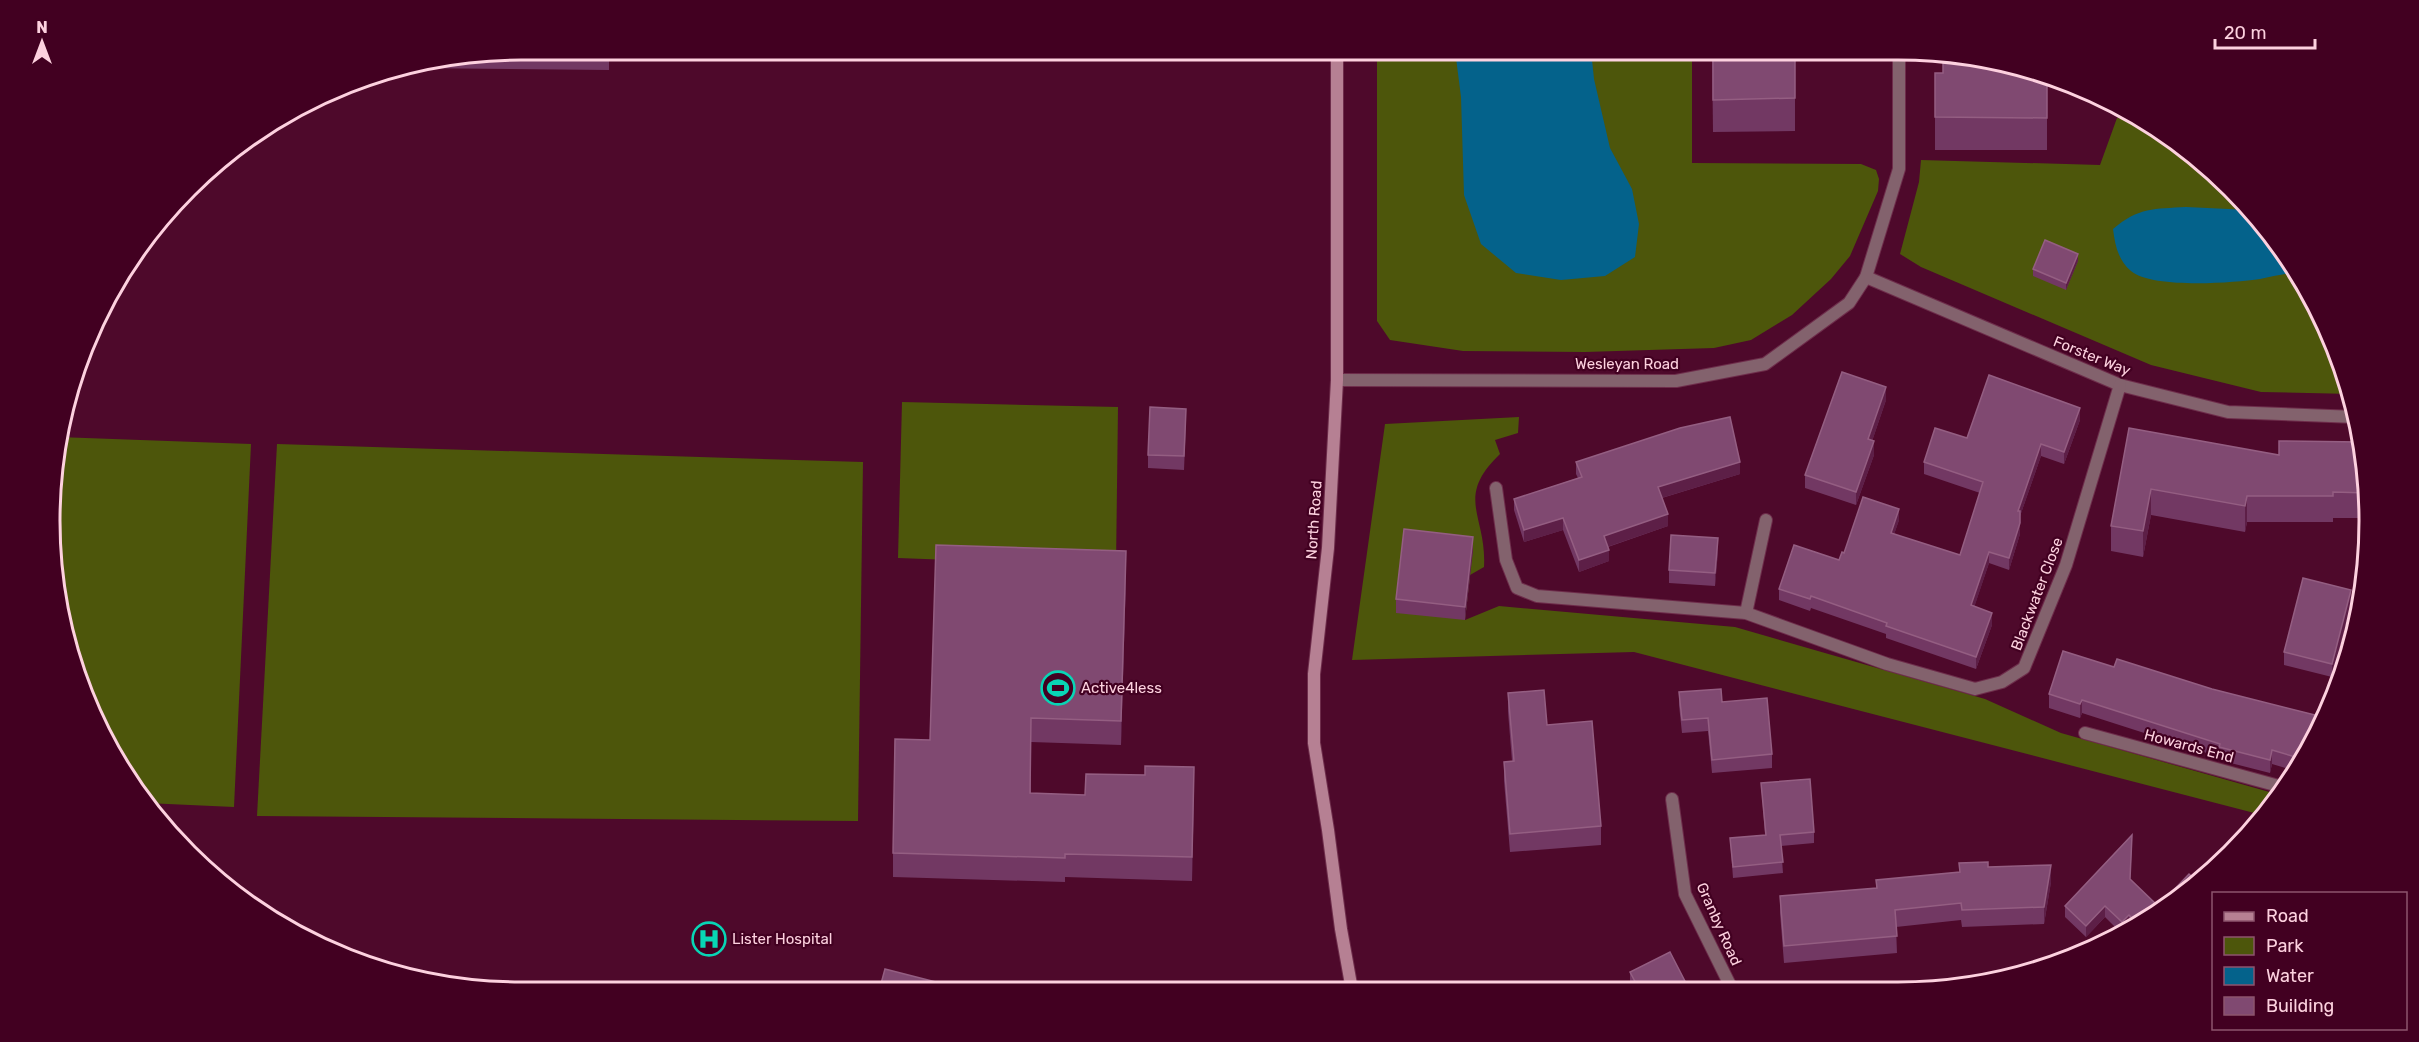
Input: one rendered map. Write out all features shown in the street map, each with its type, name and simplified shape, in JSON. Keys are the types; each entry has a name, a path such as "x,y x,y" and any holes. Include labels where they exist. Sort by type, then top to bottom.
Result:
{"main road":[{"name":"North Road","path":"1337,60 1338,380 1328,548 1314,674 1314,743 1351,982"}],"street":[{"name":"Wesleyan Road","path":"1338,380 1676,381 1765,364 1849,303 1866,277 1899,169 1899,60"},
{"name":"Forster Way","path":"1866,277 2120,385 2228,412 2347,417"},
{"name":"Blackwater Close","path":"1496,488 1506,560 1517,588 1537,597 1746,613 1887,664 1975,689 2002,682 2024,668 2066,565 2120,385"},
{"path":"1746,613 1766,520"},
{"name":"Howards End","path":"2085,733 2275,785"},
{"name":"Granby Road","path":"1672,800 1685,894 1729,982"}],"green space":[{"path":"1377,60 1692,60 1692,163 1861,164 1876,170 1879,179 1878,191 1850,256 1831,279 1792,315 1751,340 1714,348 1585,352 1463,351 1390,340 1377,321"},
{"path":"2117,118 2122,118 2179,155 2202,174 2245,217 2281,265 2311,317 2324,345 2341,394 2261,392 2151,365 1921,267 1900,254 1919,182 1921,160 2100,165"},
{"path":"902,402 1118,407 1116,566 898,558"},
{"path":"1519,417 1518,433 1495,440 1500,454 1486,469 1476,495 1476,508 1484,549 1484,567 1470,575 1465,620 1499,606 1735,627 1985,699 2061,733 2271,792 2255,813 1634,652 1352,660 1385,424"},
{"path":"68,437 251,444 234,807 156,803 122,751 95,697 76,640 64,581 60,521 61,491"},
{"path":"277,444 863,462 858,821 257,816"}],"water":[{"path":"1456,60 1592,60 1594,79 1610,148 1632,189 1639,224 1635,257 1605,276 1561,280 1516,273 1481,244 1464,195 1461,97"},
{"path":"2186,207 2238,209 2264,240 2287,274 2247,281 2213,283 2174,282 2142,277 2131,271 2123,262 2118,252 2113,229 2139,213 2156,209"}],"building":[{"path":"1713,60 1795,60 1795,98 1713,100"},
{"path":"1943,62 1958,64 1988,69 2047,84 2047,118 1935,117 1935,73 1943,73"},
{"path":"2045,240 2078,254 2066,283 2033,269"},
{"path":"1842,372 1886,387 1868,439 1874,441 1856,492 1805,475"},
{"path":"1989,375 2080,408 2064,452 2041,444 2018,511 2020,511 2020,523 2009,558 1989,552 1971,605 1992,613 1976,657 1886,626 1887,623 1811,596 1810,599 1779,589 1794,545 1839,560 1842,552 1844,553 1863,497 1899,509 1891,533 1960,555 1983,482 1924,462 1935,428 1967,438"},
{"path":"1150,407 1186,409 1184,456 1148,455"},
{"path":"1730,417 1740,462 1658,487 1668,514 1604,536 1609,550 1579,560 1563,518 1524,530 1514,499 1582,477 1576,462 1680,428"},
{"path":"2129,428 2279,455 2279,441 2352,442 2358,493 2333,492 2333,496 2247,496 2245,506 2151,489 2143,531 2111,526"},
{"path":"1404,529 1473,537 1465,607 1396,599"},
{"path":"1671,535 1718,538 1715,573 1669,570"},
{"path":"936,545 1126,551 1121,721 1031,718 1030,793 1085,795 1086,774 1145,775 1145,766 1194,767 1192,857 1065,854 1065,858 893,853 895,739 930,740"},
{"path":"2303,578 2351,590 2332,664 2284,652"},
{"path":"2063,651 2114,667 2117,659 2212,689 2316,715 2294,757 2272,750 2270,760 2219,747 2220,744 2082,700 2080,704 2049,694"},
{"path":"1721,689 1722,702 1767,698 1772,754 1712,760 1708,718 1682,720 1679,692"},
{"path":"1544,690 1547,725 1592,721 1601,826 1510,834 1504,762 1514,761 1508,693"},
{"path":"1810,779 1814,832 1780,835 1783,862 1733,867 1730,838 1766,835 1761,783"},
{"path":"2132,835 2130,879 2155,903 2132,918 2129,915 2122,922 2105,906 2086,926 2065,906"},
{"path":"1988,862 1988,867 2051,865 2044,907 1962,910 1961,903 1895,910 1897,936 1784,946 1780,896 1877,888 1876,880 1960,872 1959,863"},
{"path":"2189,874 2192,877 2179,887 2172,892"},
{"path":"1670,952 1685,982 1635,982 1630,972"},
{"path":"885,969 936,982 881,982"}],"place":[{"name":"Active4less","path":"1058,688"},
{"name":"Lister Hospital","path":"709,939"}]}
